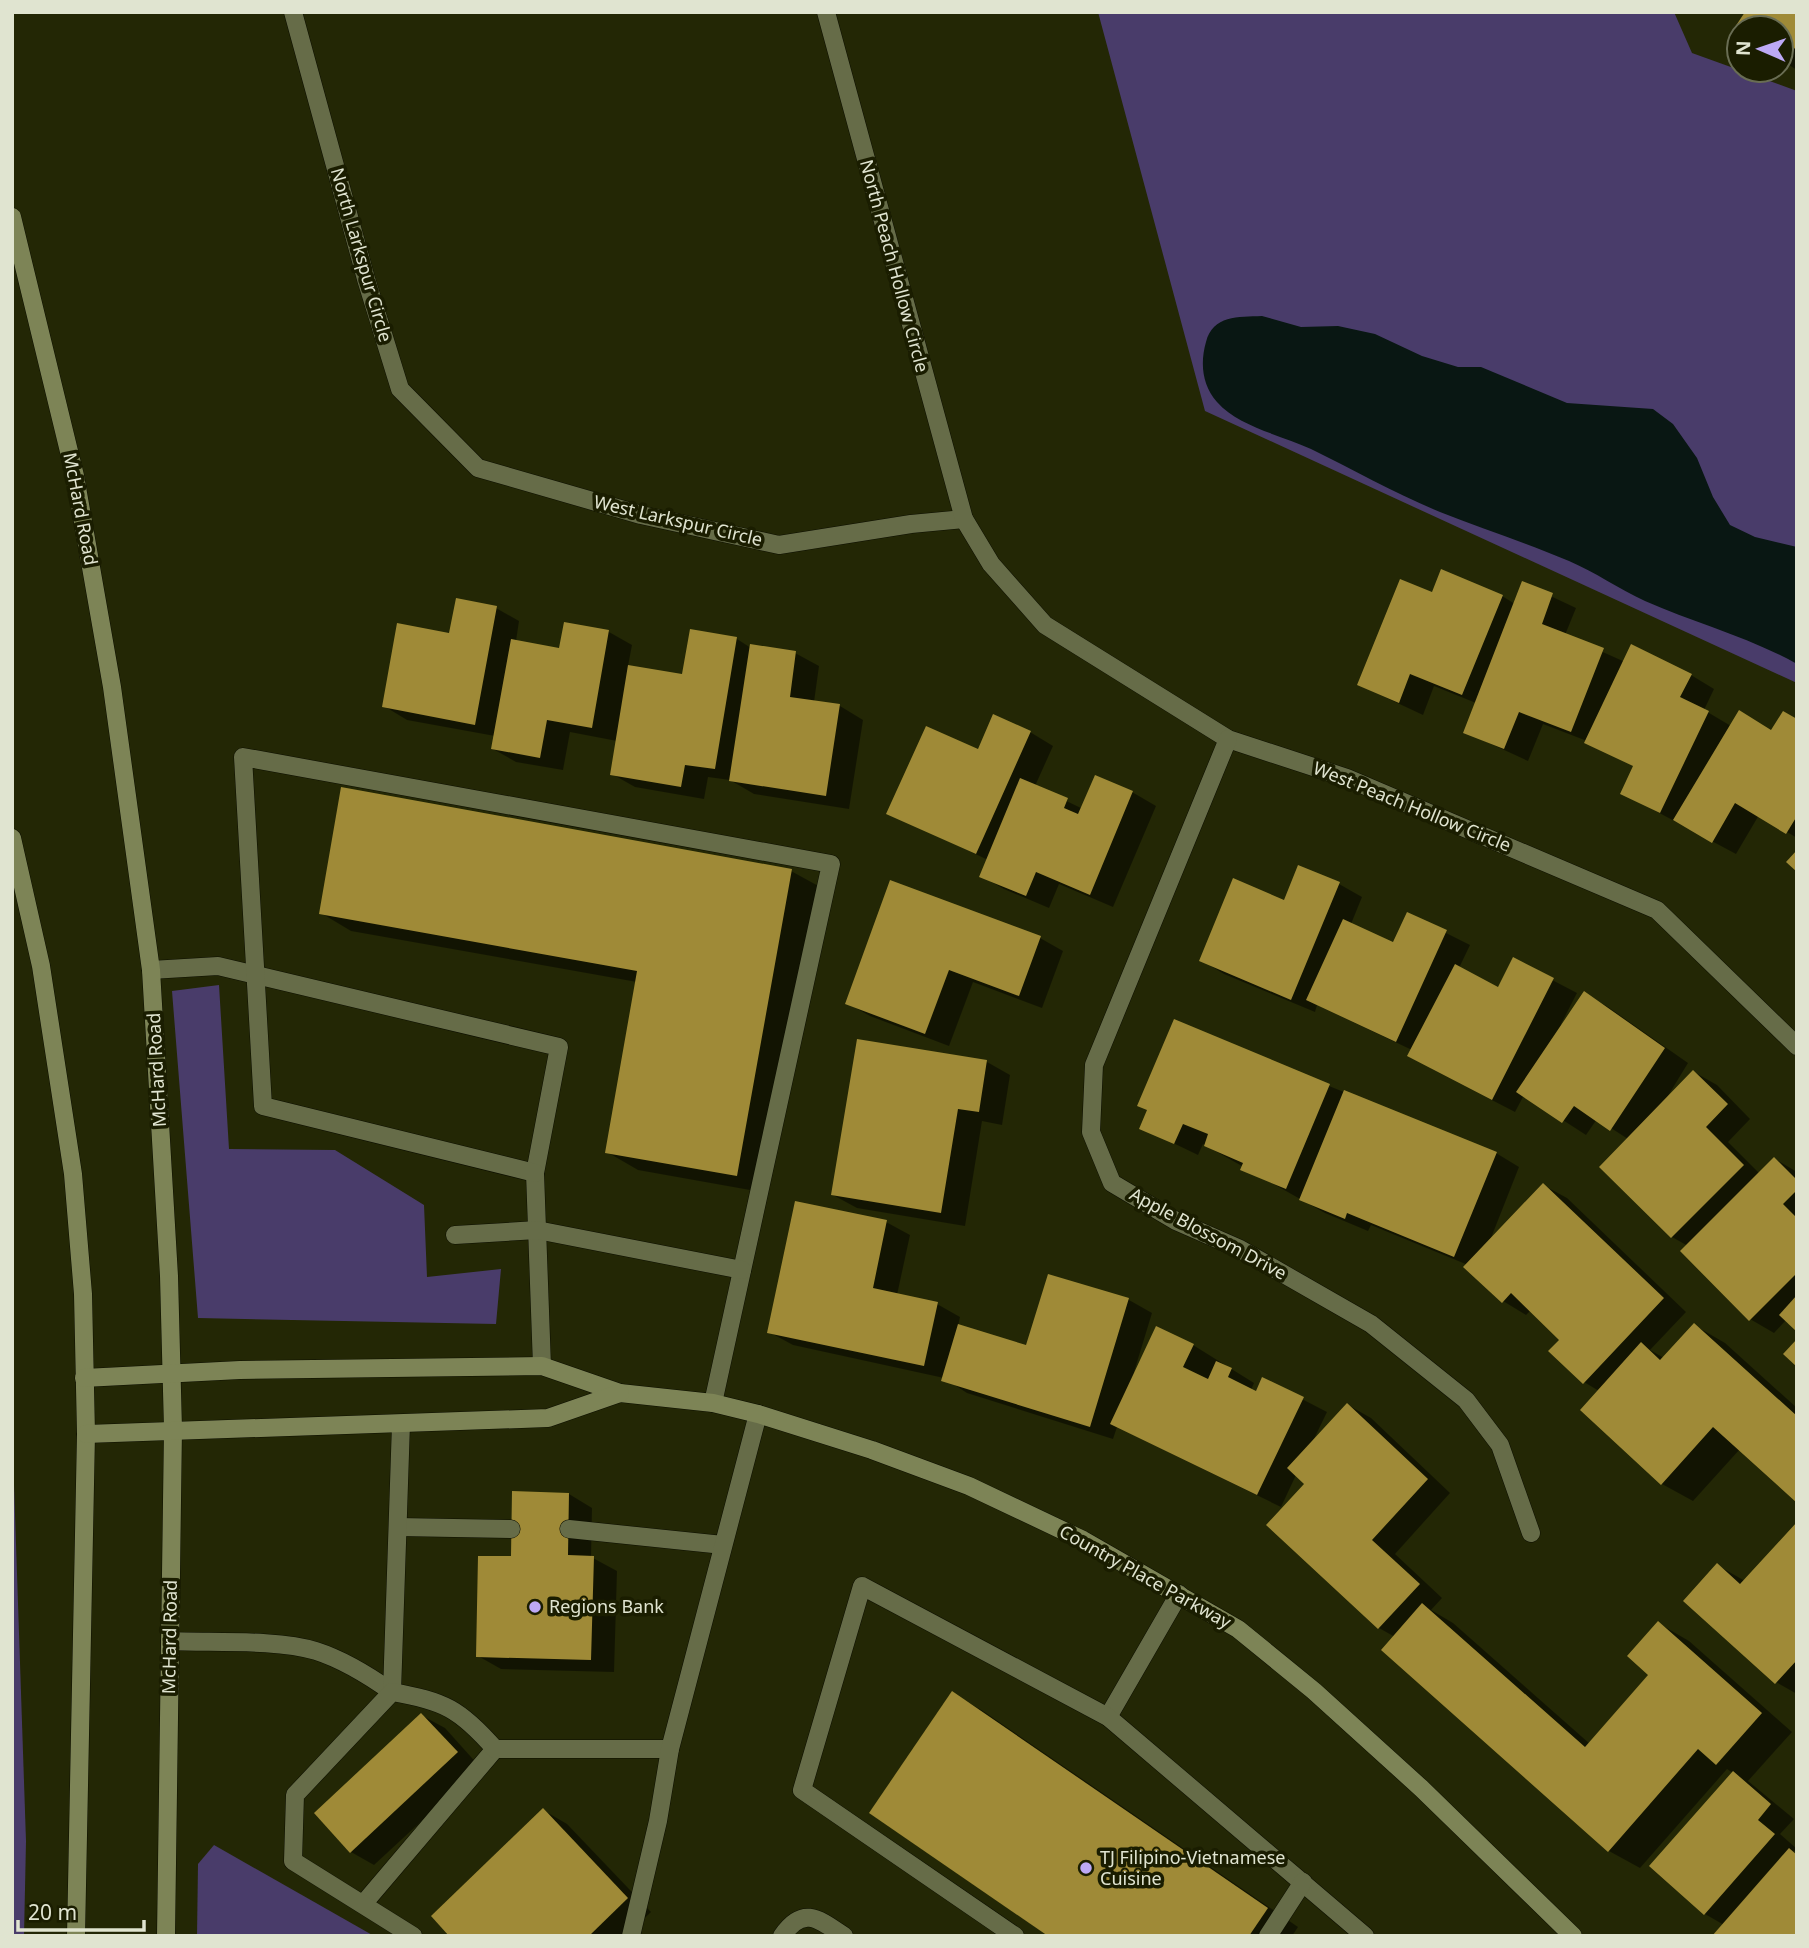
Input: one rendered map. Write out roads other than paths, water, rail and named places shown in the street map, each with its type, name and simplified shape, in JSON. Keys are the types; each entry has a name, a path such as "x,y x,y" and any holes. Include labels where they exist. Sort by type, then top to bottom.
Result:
{"main road":[{"name":"McHard Road","path":"12,218 28,274 75,476 112,687 151,970 173,1429 166,1936"},
{"path":"12,838 41,966 74,1174 83,1294 86,1434 76,1936"},
{"path":"84,1378 172,1373 542,1366 620,1393"},
{"path":"86,1434 548,1418 620,1393"},
{"name":"Country Place Parkway","path":"620,1393 713,1403 758,1414 872,1450 969,1486 1083,1540 1179,1594 1238,1629 1314,1691 1573,1936"}],"street":[{"name":"North Larkspur Circle","path":"293,12 366,279 400,389 478,468"},
{"name":"North Peach Hollow Circle","path":"826,12 964,519"},
{"name":"West Larkspur Circle","path":"478,468 641,515 779,545 911,524 964,519"},
{"name":"West Peach Hollow Circle","path":"964,519 991,564 1045,625 1228,739 1348,778 1657,910 1797,1046"},
{"name":"Apple Blossom Drive","path":"1228,739 1094,1065 1091,1132 1112,1183 1176,1221 1240,1249 1371,1324 1466,1400 1500,1445 1531,1533"},
{"path":"535,1173 263,1106 243,757 831,864 713,1403"},
{"path":"151,970 218,966 559,1047 535,1173 542,1366"},
{"path":"455,1235 537,1230 742,1270"},
{"path":"631,1936 658,1821 670,1749 758,1414"},
{"path":"401,1424 392,1692 295,1795 293,1861 413,1936"},
{"path":"398,1527 511,1529"},
{"path":"569,1529 723,1545"},
{"path":"1015,1936 802,1790 862,1586 1108,1717 1365,1936"},
{"path":"1108,1717 1179,1594"},
{"path":"170,1641 314,1650 353,1666 392,1692 435,1700 473,1724 495,1749 670,1749"},
{"path":"363,1903 495,1749"},
{"path":"1268,1936 1303,1882"},
{"path":"782,1936 791,1922 805,1917 818,1918 844,1936"}],"place":[{"name":"Regions Bank","path":"535,1607"},
{"name":"TJ Filipino-Vietnamese Cuisine","path":"1086,1868"}]}
